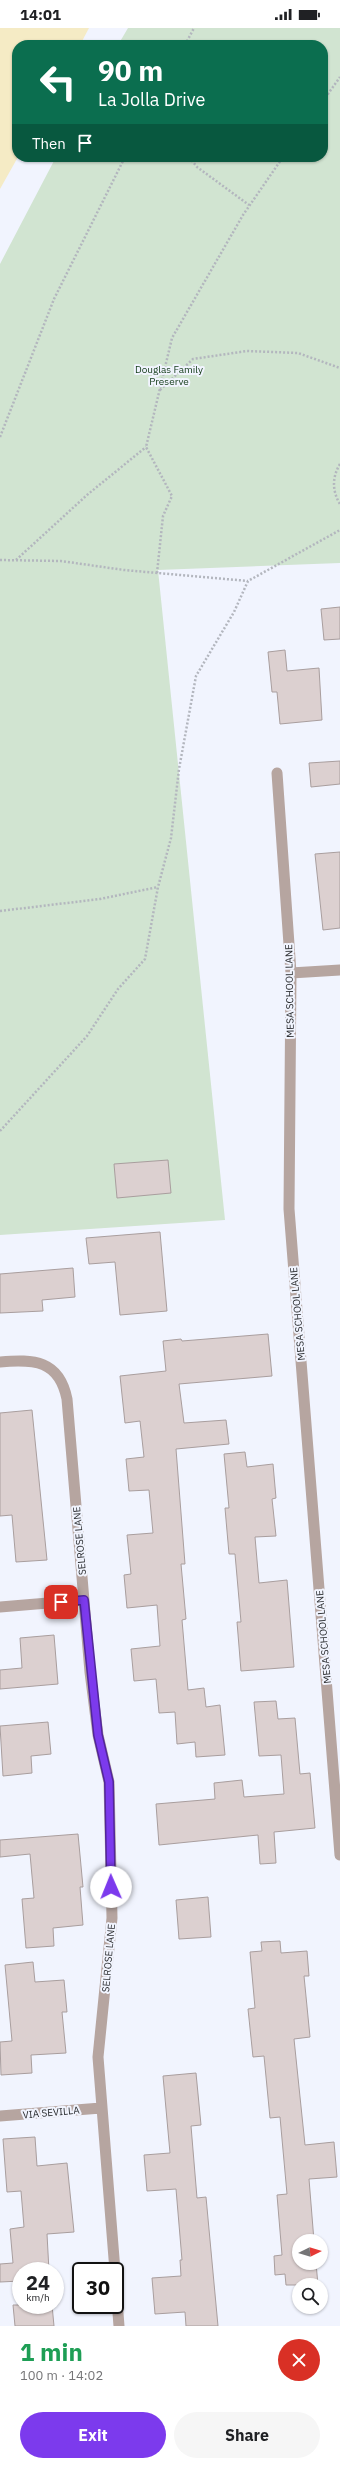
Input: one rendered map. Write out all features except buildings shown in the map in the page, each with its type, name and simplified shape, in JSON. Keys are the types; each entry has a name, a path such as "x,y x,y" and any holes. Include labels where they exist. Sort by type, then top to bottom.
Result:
{"street":[{"name":"MESA SCHOOL LANE","path":"277,773 291,973 289,1209 340,1855"},
{"path":"291,973 340,970"},
{"name":"SELROSE LANE","path":"0,1362 32,1360 43,1364 60,1378 65,1388 98,1735 109,1782 112,1918 98,2057 114,2262"},
{"path":"0,1607 84,1600"},
{"name":"VIA SEVILLA","path":"0,2116 101,2108"},
{"path":"118,2314 119,2326"}],"path":[{"path":"188,40 194,28"},
{"path":"328,94 340,77"},
{"path":"0,437 54,299 123,162"},
{"path":"193,162 197,167 249,205"},
{"path":"16,560 87,495 146,446 172,338 249,205 279,162"},
{"path":"160,390 193,359 247,351 298,352 340,368"},
{"path":"146,446 172,496 163,516 157,573"},
{"path":"340,464 335,472 334,494 340,504"},
{"path":"0,560 61,561 157,573 248,581 340,530"},
{"path":"0,1131 87,1036 118,989 145,960 158,887 171,838 179,770 196,676 234,612 248,581"},
{"path":"0,911 100,899 158,887"}],"green space":[{"name":"Douglas Family Preserve","path":"128,28 340,28 340,563 158,570 225,1220 0,1235 0,264 53,162 328,162 328,40 121,40"}],"sand":[{"path":"0,28 89,28 83,40 12,40 12,162 15,162 0,189"}],"route":[{"path":"61,1602 84,1600 90,1672 98,1735 109,1782 111,1887"}]}
